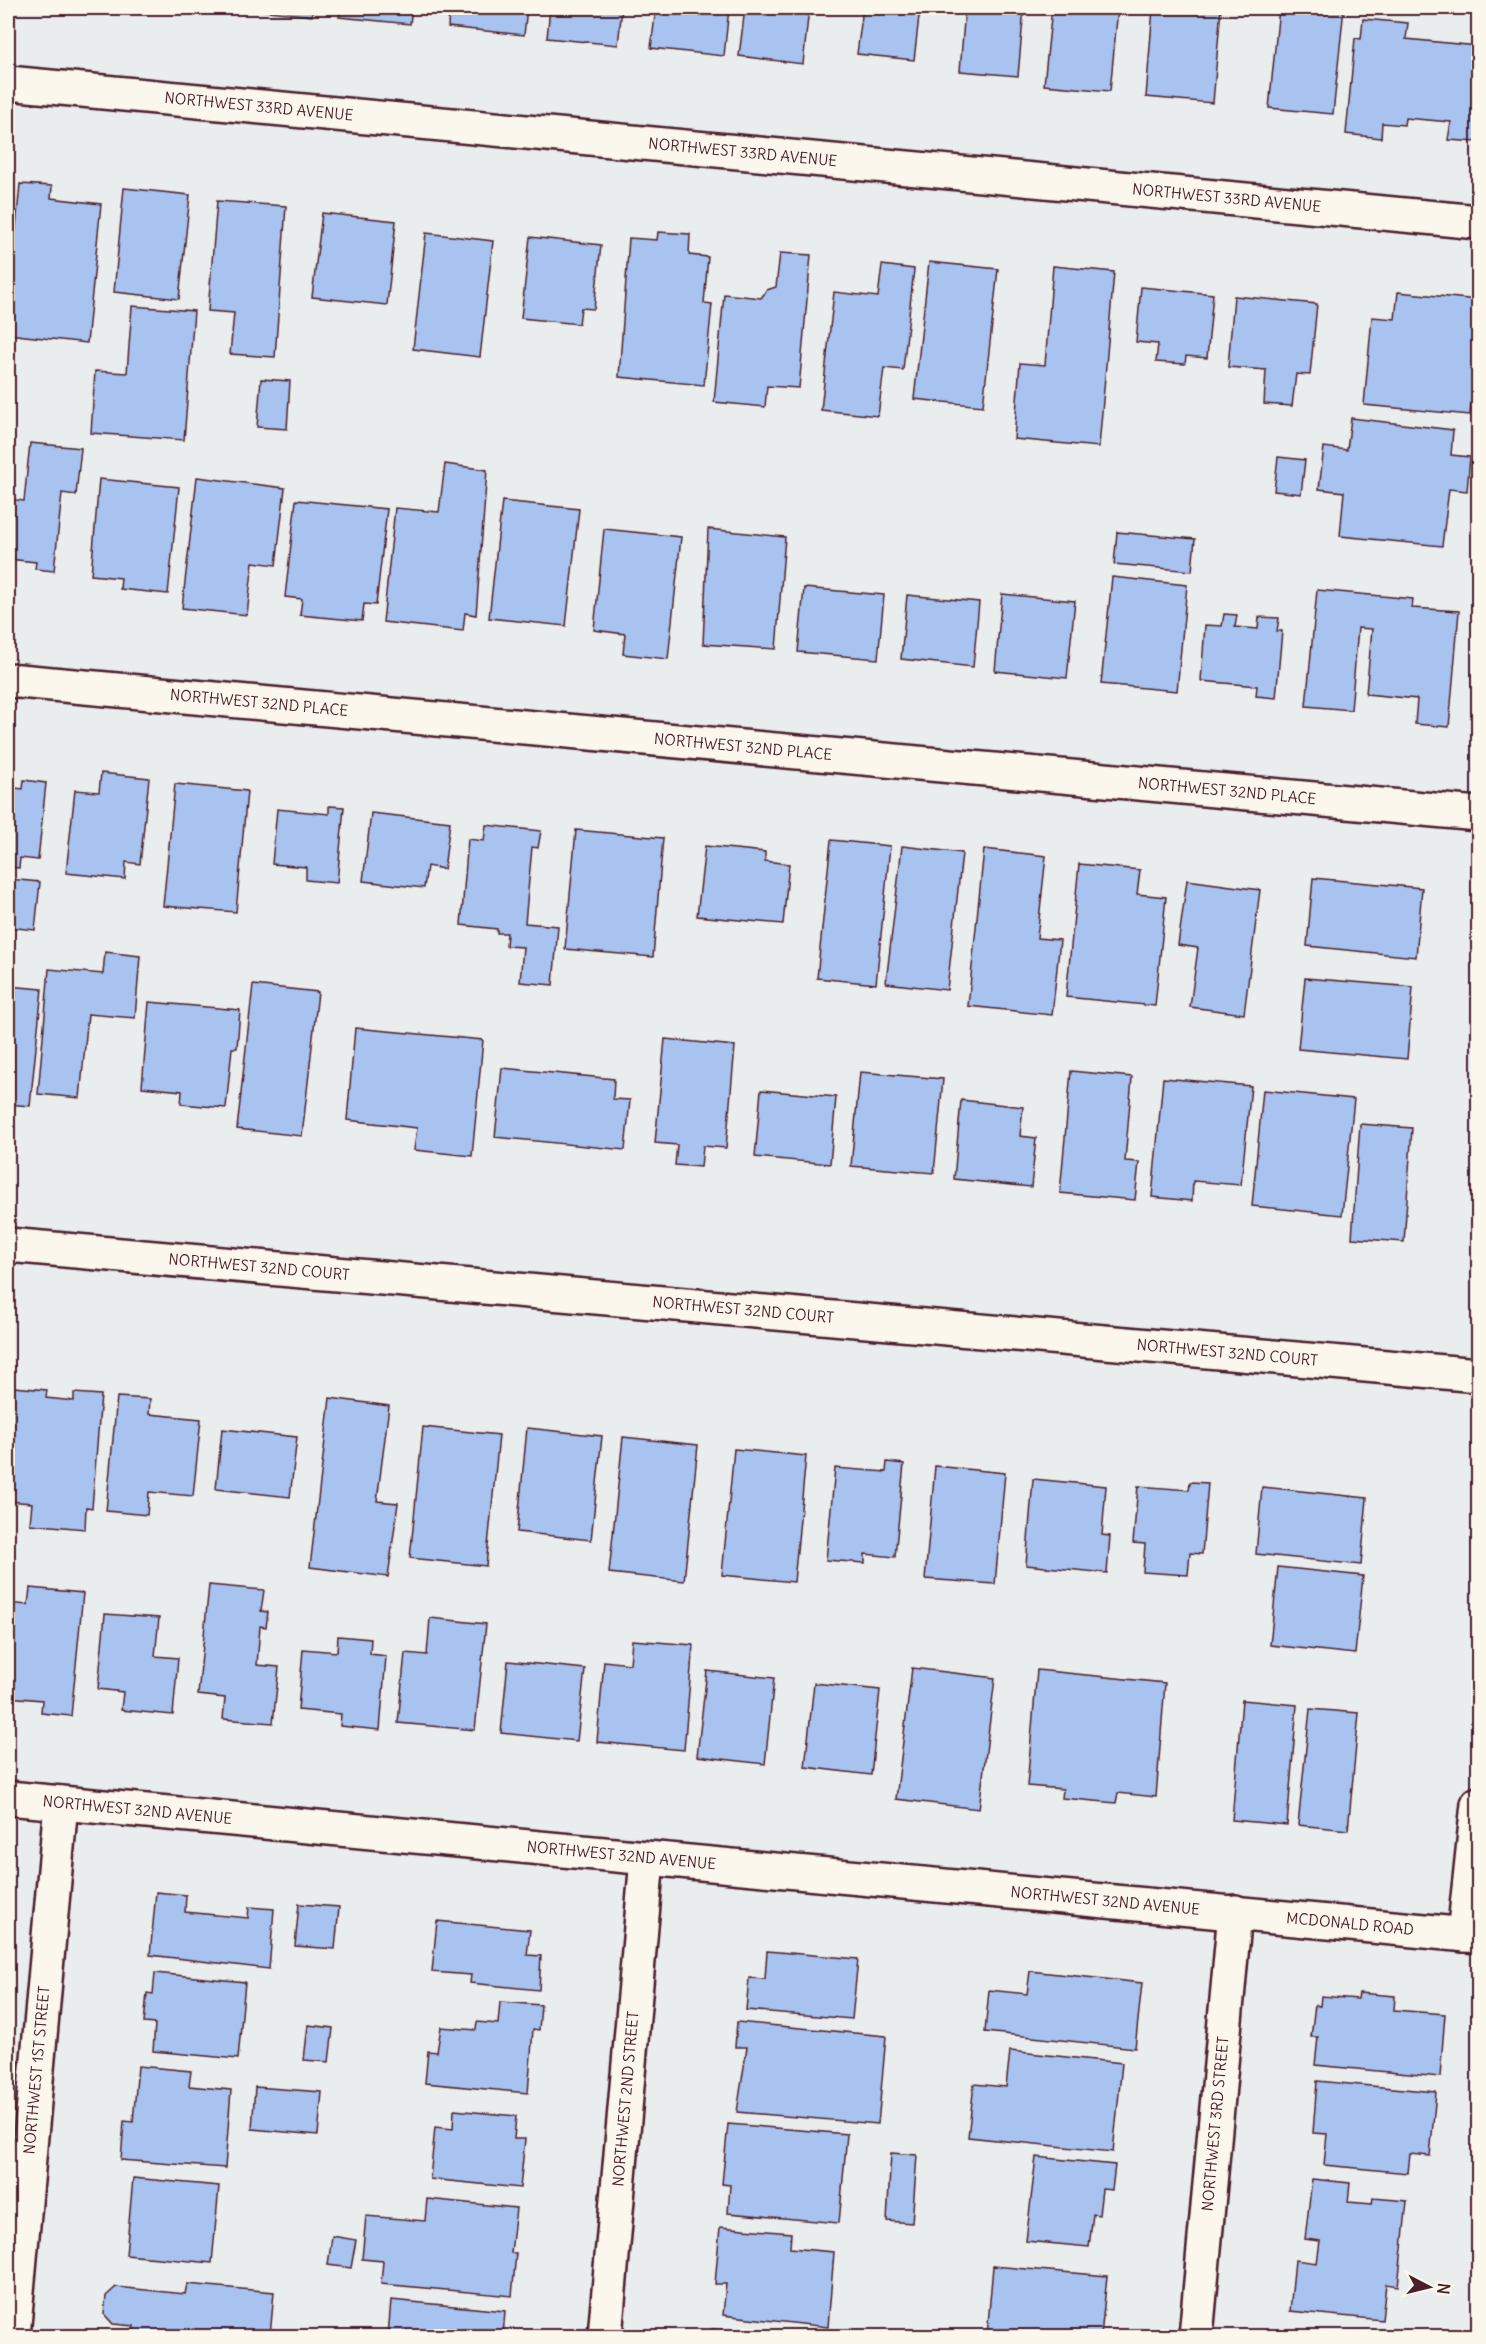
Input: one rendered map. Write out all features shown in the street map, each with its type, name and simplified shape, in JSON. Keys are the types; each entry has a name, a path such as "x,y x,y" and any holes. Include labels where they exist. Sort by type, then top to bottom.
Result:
{"street":[{"name":"NORTHWEST 33RD AVENUE","path":"8,83 1479,222"},
{"name":"NORTHWEST 32ND PLACE","path":"8,680 1479,814"},
{"name":"NORTHWEST 32ND COURT","path":"8,1245 1479,1375"},
{"name":"NORTHWEST 32ND AVENUE","path":"8,1798 1235,1912"},
{"name":"NORTHWEST 1ST STREET","path":"13,2337 61,1803"},
{"path":"1472,1936 1479,1804"},
{"name":"NORTHWEST 2ND STREET","path":"605,2337 647,1859"},
{"name":"MCDONALD ROAD","path":"1235,1912 1472,1936"},
{"name":"NORTHWEST 3RD STREET","path":"1196,2337 1235,1912"}],"building":[{"path":"240,8 313,8 312,16"},
{"path":"340,8 412,8 410,24 339,17"},
{"path":"449,8 527,8 524,35 448,27"},
{"path":"550,8 622,8 618,45 547,38"},
{"path":"656,8 729,8 724,56 651,48"},
{"path":"745,8 809,8 803,64 739,56"},
{"path":"863,8 920,8 914,60 857,54"},
{"path":"965,8 1024,8 1018,76 960,71"},
{"path":"1052,8 1118,8 1110,91 1044,85"},
{"path":"1153,8 1221,8 1213,103 1146,97"},
{"path":"1279,8 1344,8 1333,114 1269,108"},
{"path":"1363,19 1408,23 1406,39 1478,46 1478,142 1448,140 1451,122 1405,118 1404,125 1382,123 1381,138 1346,134 1355,38 1361,39"},
{"path":"20,184 52,186 51,198 101,204 87,343 8,334 8,271 10,248 14,247"},
{"path":"124,188 190,195 179,299 114,292"},
{"path":"217,201 286,206 275,357 230,354 234,313 208,311"},
{"path":"322,213 396,221 387,305 312,297"},
{"path":"658,232 690,234 689,255 708,257 704,303 712,304 704,385 619,377 629,238 657,240"},
{"path":"426,233 493,241 480,357 413,349"},
{"path":"530,237 601,245 594,309 581,308 579,324 521,318"},
{"path":"780,253 811,255 799,388 767,386 765,407 714,402 724,294 761,298 767,290 776,287"},
{"path":"929,262 998,269 983,406 914,399"},
{"path":"882,265 914,269 903,370 884,368 878,416 821,410 834,292 878,297"},
{"path":"1053,266 1114,272 1099,447 1014,439 1020,363 1045,365"},
{"path":"1141,287 1213,294 1207,358 1186,356 1185,364 1156,362 1158,344 1136,342"},
{"path":"1398,292 1478,300 1478,332 1470,415 1364,405 1372,317 1395,319"},
{"path":"1234,296 1317,304 1310,375 1296,374 1292,406 1264,404 1266,370 1228,367"},
{"path":"132,306 194,311 184,440 91,433 95,371 127,373"},
{"path":"261,379 290,381 287,429 257,427"},
{"path":"1351,418 1453,430 1451,455 1470,457 1467,491 1449,489 1442,546 1340,536 1344,492 1319,489 1324,447 1347,450"},
{"path":"30,443 81,448 76,495 62,493 54,571 35,569 36,562 8,559 8,499 24,501"},
{"path":"1278,457 1305,460 1301,494 1274,491"},
{"path":"445,464 487,470 476,615 465,613 463,631 383,622 395,508 439,512"},
{"path":"197,477 285,488 276,565 253,562 247,615 182,608"},
{"path":"99,479 179,487 168,594 120,589 121,578 91,575"},
{"path":"296,500 387,509 376,605 364,604 362,621 300,615 302,599 285,597"},
{"path":"502,501 579,509 566,626 489,618"},
{"path":"604,529 681,537 668,659 623,654 625,634 594,630"},
{"path":"708,529 785,537 776,649 703,644"},
{"path":"1117,532 1195,539 1192,571 1114,564"},
{"path":"1112,577 1187,585 1177,691 1101,684"},
{"path":"804,588 884,595 878,659 798,652"},
{"path":"1317,590 1413,599 1412,608 1459,611 1449,727 1415,724 1417,699 1366,694 1372,629 1358,628 1351,710 1306,706"},
{"path":"1002,594 1075,601 1067,678 995,671"},
{"path":"907,595 979,602 973,667 901,659"},
{"path":"1224,614 1237,615 1235,627 1258,629 1259,617 1279,618 1277,631 1282,631 1276,698 1256,696 1257,686 1201,681 1205,625 1222,626"},
{"path":"101,773 149,778 140,864 126,862 125,879 66,873 75,790 99,792"},
{"path":"24,780 46,783 38,860 20,858 19,868 8,867 8,787 23,789"},
{"path":"175,784 247,791 236,912 163,906"},
{"path":"329,806 344,807 337,883 306,880 306,867 272,864 277,809 329,814"},
{"path":"371,813 450,822 444,869 427,866 424,888 363,881"},
{"path":"486,825 541,831 538,848 532,847 525,923 558,926 553,985 520,982 523,947 506,946 507,933 497,933 497,929 461,925 468,839 484,841"},
{"path":"576,830 663,838 653,957 565,949"},
{"path":"831,840 890,846 876,984 817,978"},
{"path":"705,846 765,852 765,861 789,864 783,924 697,916"},
{"path":"902,846 962,853 947,990 886,983"},
{"path":"984,849 1046,856 1037,938 1060,940 1052,1015 968,1006"},
{"path":"1079,864 1140,870 1137,894 1166,897 1155,1006 1066,997"},
{"path":"1313,878 1422,888 1416,957 1307,946"},
{"path":"8,879 40,882 35,930 8,927"},
{"path":"1187,880 1260,890 1244,1014 1190,1007 1198,948 1178,945"},
{"path":"105,952 140,956 135,1018 88,1014 80,1098 38,1094 49,969 103,974"},
{"path":"1305,978 1413,987 1407,1059 1298,1049"},
{"path":"253,985 318,992 302,1136 237,1129"},
{"path":"8,986 42,989 30,1106 8,1104"},
{"path":"149,1002 240,1010 237,1048 232,1048 226,1108 181,1104 182,1091 142,1087"},
{"path":"355,1028 483,1040 472,1156 414,1150 417,1128 347,1120"},
{"path":"665,1039 735,1046 726,1148 703,1146 701,1167 675,1165 677,1145 655,1143"},
{"path":"502,1068 614,1079 613,1099 630,1100 625,1150 495,1137"},
{"path":"1071,1071 1132,1077 1125,1161 1139,1162 1135,1200 1060,1193"},
{"path":"860,1072 943,1079 934,1173 851,1166"},
{"path":"1163,1078 1251,1086 1241,1185 1193,1181 1192,1201 1152,1197"},
{"path":"761,1090 836,1097 830,1164 755,1157"},
{"path":"1263,1090 1354,1099 1342,1215 1252,1206"},
{"path":"961,1100 1023,1107 1020,1136 1036,1138 1031,1187 954,1179"},
{"path":"1360,1124 1412,1128 1404,1242 1352,1238"},
{"path":"13,1387 47,1390 46,1398 74,1401 74,1393 101,1395 92,1508 86,1507 85,1529 30,1524 32,1503 8,1501 8,1459"},
{"path":"117,1397 150,1399 149,1414 201,1419 193,1496 149,1492 147,1515 106,1511"},
{"path":"330,1398 389,1406 377,1501 398,1503 388,1577 310,1567"},
{"path":"423,1427 499,1435 486,1566 410,1558"},
{"path":"527,1428 602,1436 591,1540 517,1532"},
{"path":"222,1429 297,1437 290,1497 216,1489"},
{"path":"623,1437 698,1445 684,1581 609,1573"},
{"path":"734,1449 806,1456 794,1582 722,1575"},
{"path":"887,1462 904,1464 895,1557 865,1554 865,1563 826,1560 835,1468 886,1472"},
{"path":"935,1466 1005,1473 995,1584 925,1579"},
{"path":"1033,1479 1106,1486 1102,1535 1110,1536 1107,1573 1026,1565"},
{"path":"1190,1482 1208,1483 1202,1554 1190,1553 1188,1575 1143,1572 1145,1544 1133,1543 1138,1486 1189,1490"},
{"path":"1262,1487 1367,1498 1361,1565 1256,1554"},
{"path":"1278,1567 1363,1576 1355,1654 1270,1645"},
{"path":"209,1585 264,1590 261,1611 268,1612 266,1627 260,1626 257,1665 279,1667 273,1723 223,1719 225,1698 198,1695"},
{"path":"30,1588 83,1593 71,1716 41,1713 42,1700 8,1697 8,1603 28,1605"},
{"path":"105,1614 159,1618 155,1656 178,1658 173,1715 121,1710 123,1692 98,1689"},
{"path":"430,1618 486,1624 475,1730 398,1723 405,1653 427,1655"},
{"path":"338,1636 371,1639 370,1654 386,1656 380,1730 340,1726 341,1714 298,1710 303,1649 337,1652"},
{"path":"632,1640 693,1645 684,1750 597,1742 604,1661 630,1664"},
{"path":"508,1661 585,1669 577,1741 501,1733"},
{"path":"912,1668 995,1678 979,1809 896,1799"},
{"path":"1037,1670 1165,1683 1156,1797 1118,1793 1116,1803 1062,1798 1063,1789 1027,1786"},
{"path":"707,1671 774,1678 765,1764 697,1756"},
{"path":"814,1683 880,1690 871,1775 805,1767"},
{"path":"1242,1700 1297,1705 1287,1825 1232,1820"},
{"path":"1310,1709 1359,1713 1348,1830 1298,1825"},
{"path":"156,1892 186,1895 185,1912 248,1918 249,1907 274,1909 269,1969 150,1955"},
{"path":"299,1904 339,1907 335,1949 295,1946"},
{"path":"437,1921 530,1930 527,1955 541,1956 539,1990 470,1983 471,1975 432,1972"},
{"path":"767,1951 858,1959 852,2019 746,2010 749,1978 765,1979"},
{"path":"1030,1971 1142,1983 1135,2048 985,2032 989,1990 1027,1994"},
{"path":"155,1973 245,1982 238,2059 153,2051 155,2024 144,2023 147,1993 153,1994"},
{"path":"1359,1993 1395,1996 1394,2010 1445,2014 1440,2077 1315,2065 1318,2037 1311,2037 1315,2005 1320,2006 1321,1996 1358,1999"},
{"path":"500,2002 541,2005 539,2030 533,2029 528,2093 425,2083 428,2051 437,2052 441,2027 476,2030 477,2022 498,2024"},
{"path":"737,2022 886,2036 878,2124 737,2112 747,2047 735,2047"},
{"path":"308,2025 333,2028 329,2062 304,2060"},
{"path":"1010,2051 1122,2063 1113,2152 968,2137 974,2084 1006,2087"},
{"path":"138,2066 191,2071 189,2086 231,2090 225,2168 121,2160 124,2121 133,2122"},
{"path":"1317,2081 1436,2092 1430,2156 1410,2154 1408,2173 1324,2165 1327,2134 1313,2133"},
{"path":"255,2087 322,2092 318,2135 252,2129"},
{"path":"454,2110 516,2116 514,2139 525,2139 520,2188 430,2179 435,2127 453,2129"},
{"path":"728,2124 847,2134 839,2223 728,2213 730,2185 722,2184"},
{"path":"891,2153 917,2155 912,2223 887,2221"},
{"path":"1036,2157 1115,2165 1112,2190 1102,2189 1099,2215 1093,2214 1089,2247 1026,2241"},
{"path":"133,2178 219,2186 212,2263 126,2255"},
{"path":"1312,2179 1350,2183 1348,2202 1372,2204 1373,2198 1407,2201 1398,2286 1386,2284 1382,2320 1290,2311 1295,2260 1317,2263 1320,2241 1305,2239"},
{"path":"427,2199 516,2208 511,2253 516,2253 512,2296 381,2284 383,2261 362,2259 366,2216 425,2221"},
{"path":"720,2227 791,2233 790,2248 834,2252 828,2327 723,2315 726,2284 715,2284"},
{"path":"332,2236 356,2240 351,2268 328,2265"},
{"path":"993,2266 1107,2276 1101,2336 987,2336"},
{"path":"187,2284 274,2292 270,2336 133,2336 134,2326 113,2324 104,2314 106,2296 116,2287 185,2294"},
{"path":"391,2300 505,2311 503,2336 388,2336"},
{"path":"712,2329 805,2336 711,2336"}]}
